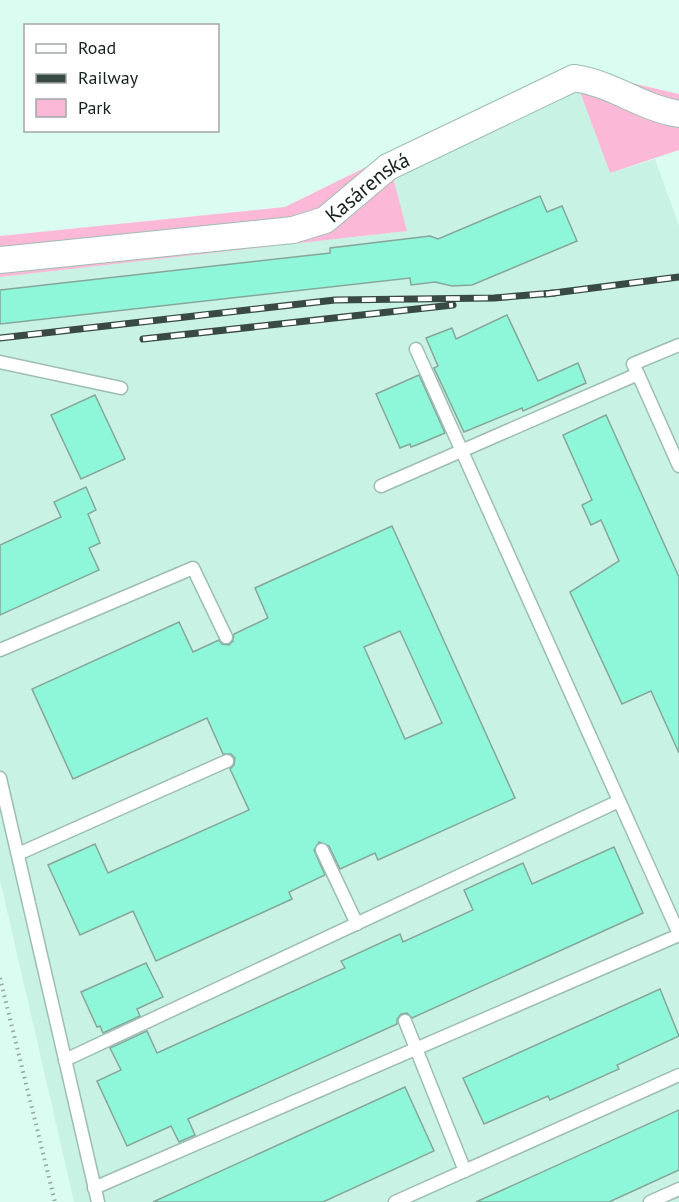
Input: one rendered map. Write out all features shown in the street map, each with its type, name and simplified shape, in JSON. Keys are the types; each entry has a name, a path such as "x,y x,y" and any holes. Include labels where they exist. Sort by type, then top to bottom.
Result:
{"street":[{"name":"Kasárenská","path":"0,260 293,230 325,220 388,167 574,78 596,81 660,111 679,114"}],"lane":[{"path":"679,345 633,364 679,466"},
{"path":"94,1188 679,934 416,349"},
{"path":"0,362 121,388"},
{"path":"381,486 638,374"},
{"path":"0,650 194,568 226,637"},
{"path":"18,854 227,761"},
{"path":"0,778 98,1202"},
{"path":"65,1060 620,801"},
{"path":"322,850 357,924"},
{"path":"405,1021 465,1171"},
{"path":"395,1202 679,1075"},
{"path":"650,1202 679,1189"}],"path":[{"path":"0,978 55,1202"}],"shaded area":[{"path":"579,88 610,173 655,159 679,226 679,1202 74,1202 0,880 0,277 406,231 393,176"}],"green space":[{"path":"567,68 679,94 679,150 610,173 579,89 393,177 407,231 0,277 0,236 285,207"}],"building":[{"path":"540,196 547,212 562,206 577,241 472,285 452,286 435,282 411,285 410,278 0,324 0,290 330,253 330,248 430,236 438,239"},
{"path":"507,315 538,381 578,363 586,383 523,411 522,408 464,432 434,368 438,366 426,338 452,328 456,339"},
{"path":"419,375 445,433 411,447 410,444 400,448 376,394"},
{"path":"95,395 125,459 81,479 51,415"},
{"path":"606,415 679,577 679,753 651,691 622,704 570,592 619,561 601,520 591,525 582,505 592,500 563,435"},
{"path":"86,487 96,510 88,514 100,543 89,548 99,570 0,615 0,545 61,517 54,502"},
{"path":"392,526 515,798 378,860 375,853 340,869 329,846 319,842 314,850 325,875 289,892 292,899 156,961 133,911 80,935 48,865 95,844 108,873 249,810 230,769 234,765 235,758 231,754 223,754 207,718 73,779 32,689 179,622 193,652 219,640 222,644 229,645 233,641 234,634 268,618 255,588","holes":["400,631 442,723 405,739 364,647"]},
{"path":"614,847 643,913 412,1018 407,1013 401,1014 397,1019 397,1024 188,1119 195,1135 179,1142 171,1126 127,1146 97,1081 121,1070 110,1048 147,1031 157,1053 345,968 341,961 400,934 403,942 473,910 464,890 523,863 532,884"},
{"path":"146,963 163,997 137,1009 140,1016 103,1033 100,1026 97,1027 81,992"},
{"path":"660,989 679,1036 617,1065 619,1069 550,1100 548,1096 484,1124 463,1078"},
{"path":"405,1087 434,1151 323,1202 153,1202"},
{"path":"679,1110 679,1170 609,1202 476,1202"}],"railway":[{"path":"546,294 679,277"},
{"path":"0,338 335,300 494,298 554,293"},
{"path":"143,339 453,305"}]}
